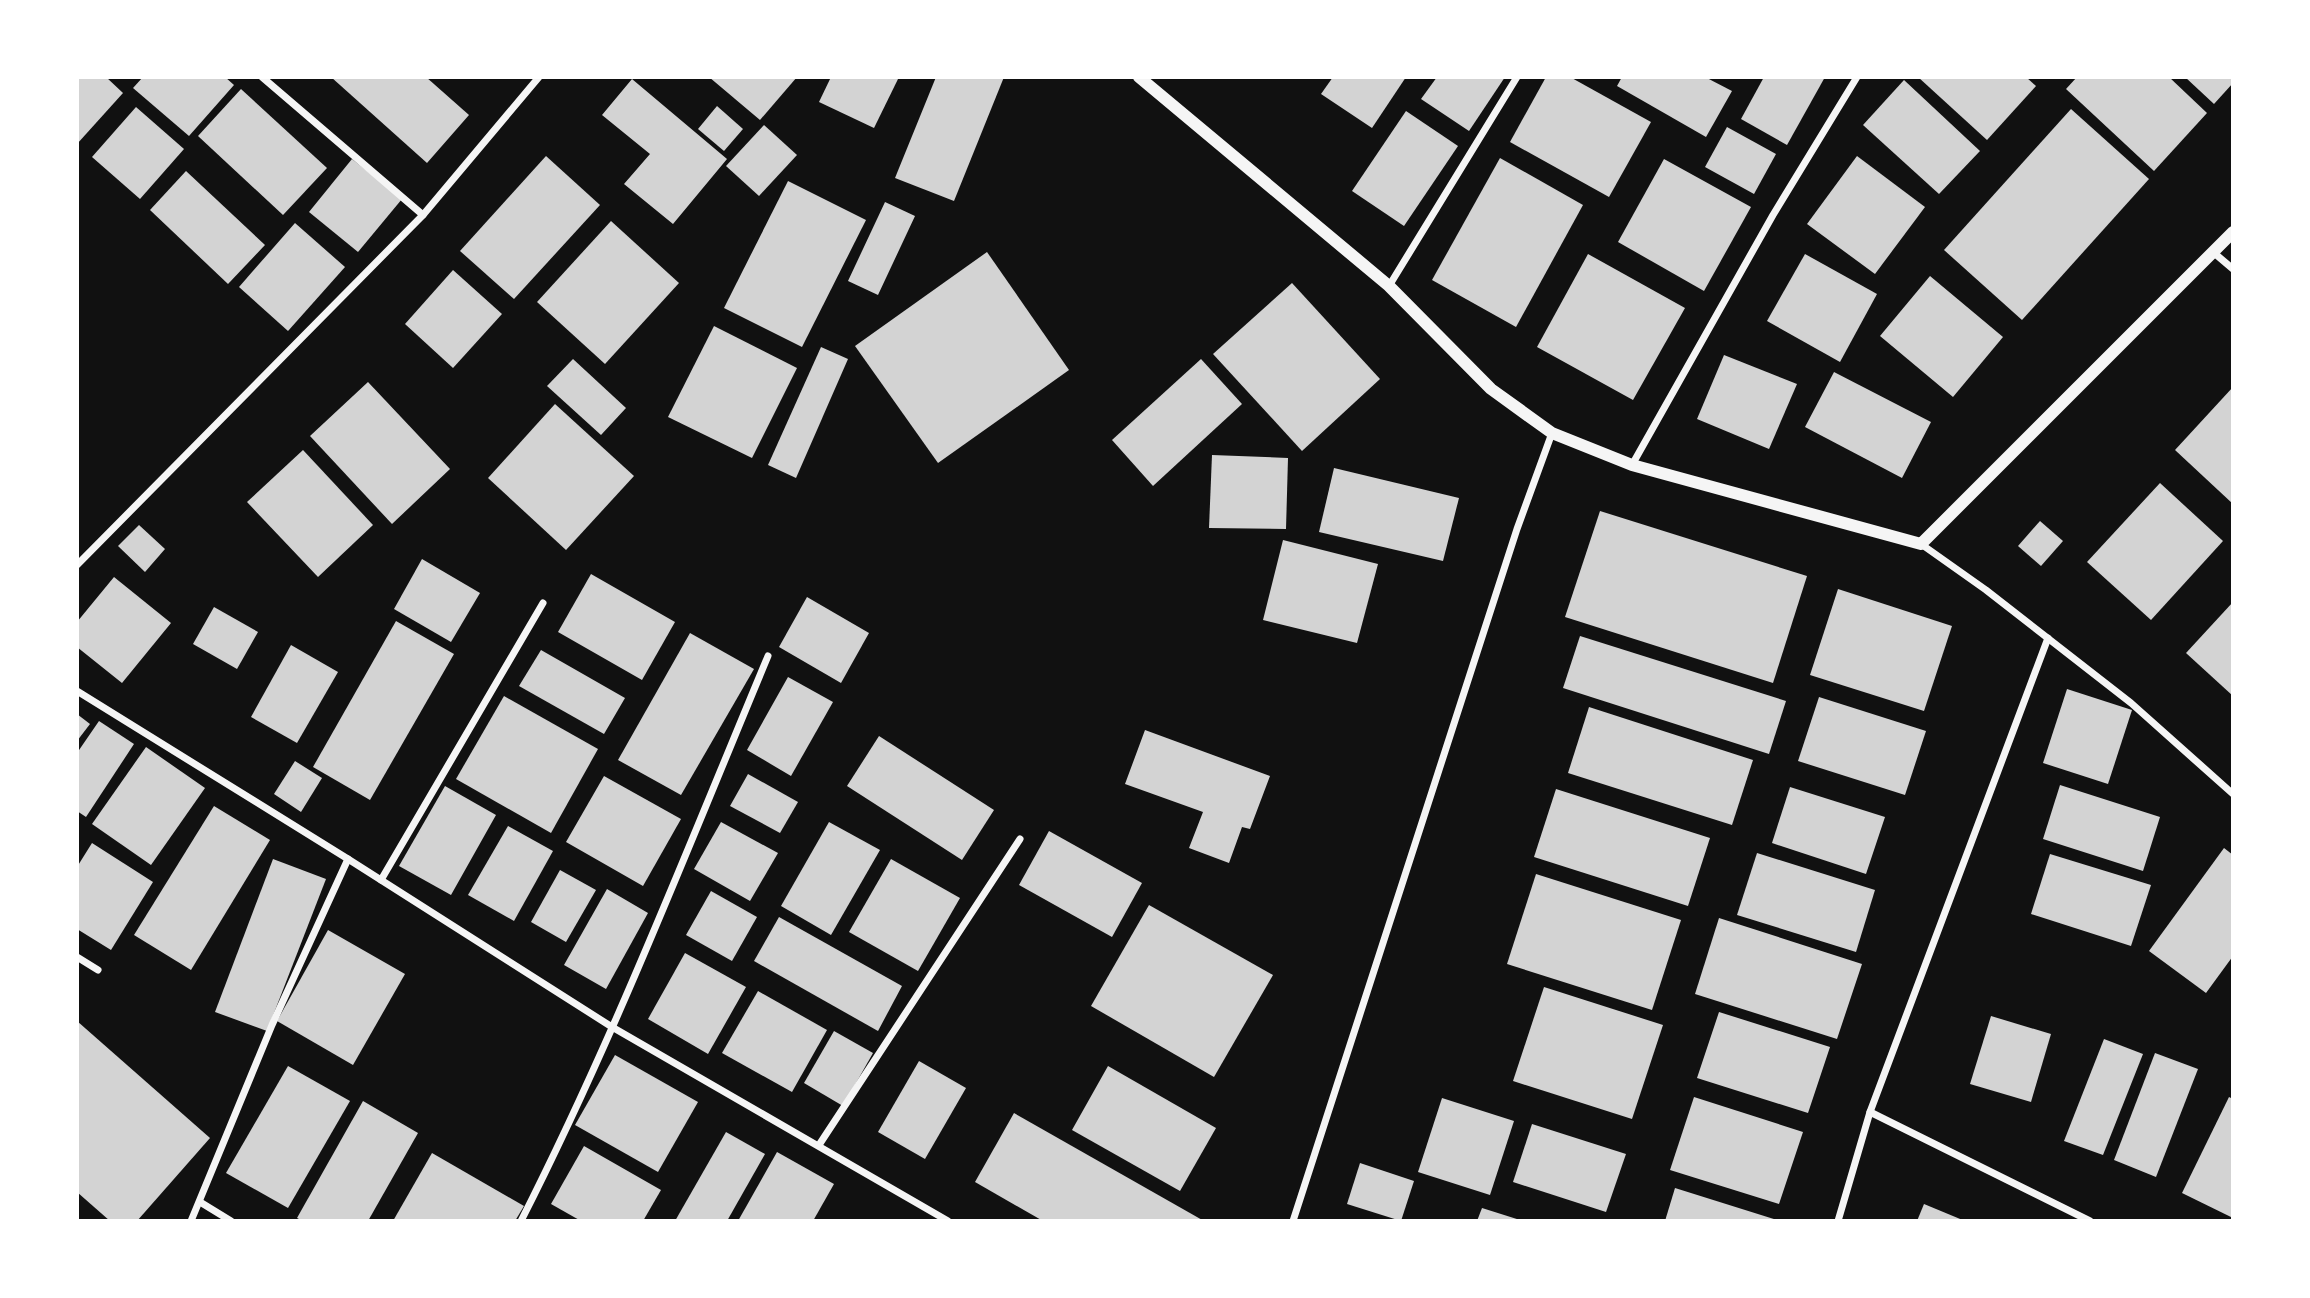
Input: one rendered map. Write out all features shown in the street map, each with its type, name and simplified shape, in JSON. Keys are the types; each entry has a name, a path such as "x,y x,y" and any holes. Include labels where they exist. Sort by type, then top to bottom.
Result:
{"street":[{"path":"261,77 423,215"},
{"path":"77,565 423,215 539,77"},
{"path":"1139,77 1389,286 1491,389 1552,433 1632,465 1921,544 1986,590 2131,703 2233,794"},
{"path":"1389,286 1517,77"},
{"path":"1632,465 1773,215 1857,77"},
{"path":"1921,544 2233,232"},
{"path":"2213,252 2233,268"},
{"path":"1293,1221 1517,529 1552,433"},
{"path":"381,880 543,603"},
{"path":"1838,1221 1870,1112 2048,638"},
{"path":"521,1221 553,1158 612,1027 768,656"},
{"path":"77,691 612,1027 948,1221"},
{"path":"819,1145 1020,839"},
{"path":"191,1221 272,1025 348,859"},
{"path":"77,957 98,970"},
{"path":"1870,1112 2090,1221"},
{"path":"200,1202 231,1221"}],"building":[{"path":"77,77 106,77 123,93 77,144"},
{"path":"143,77 225,77 234,85 189,136 133,88"},
{"path":"331,77 426,77 469,115 427,163"},
{"path":"709,77 797,77 760,120"},
{"path":"831,77 899,77 874,128 819,102"},
{"path":"936,77 1004,77 954,201 895,178"},
{"path":"1333,77 1406,77 1372,128 1321,94"},
{"path":"1437,77 1505,77 1469,131 1421,99"},
{"path":"1546,77 1570,77 1651,122 1609,197 1510,142"},
{"path":"1622,77 1705,77 1732,91 1706,137 1617,86"},
{"path":"1764,77 1825,77 1787,145 1741,119"},
{"path":"1918,77 2026,77 2036,86 1987,140"},
{"path":"2077,77 2169,77 2207,113 2154,171 2066,89"},
{"path":"2185,77 2233,77 2233,83 2214,104"},
{"path":"632,79 727,159 673,224 624,184 650,154 602,115"},
{"path":"1904,80 1980,151 1939,194 1863,125"},
{"path":"241,89 327,168 283,215 198,136"},
{"path":"717,106 743,129 724,151 698,129"},
{"path":"136,107 184,149 140,199 92,157"},
{"path":"2071,109 2149,179 2022,320 1944,250"},
{"path":"1406,111 1458,146 1404,226 1352,191"},
{"path":"764,125 797,155 759,196 726,166"},
{"path":"1727,127 1776,154 1754,194 1705,167"},
{"path":"546,156 600,205 514,299 460,251"},
{"path":"1857,156 1925,207 1875,274 1807,224"},
{"path":"1500,158 1583,205 1516,327 1432,280"},
{"path":"352,159 402,199 358,252 309,212"},
{"path":"1664,159 1751,207 1704,291 1618,242"},
{"path":"186,171 265,245 228,284 150,210"},
{"path":"788,181 866,220 802,347 724,308"},
{"path":"885,202 915,216 878,295 848,281"},
{"path":"611,221 679,283 605,364 537,302"},
{"path":"295,223 345,267 288,331 239,287"},
{"path":"987,252 1069,370 938,463 855,346"},
{"path":"1588,254 1685,308 1633,400 1537,347"},
{"path":"1805,254 1877,294 1840,362 1767,321"},
{"path":"453,270 502,314 453,368 405,324"},
{"path":"1930,276 2003,337 1953,397 1880,336"},
{"path":"1292,283 1380,379 1302,451 1213,354"},
{"path":"714,326 797,368 752,458 668,417"},
{"path":"821,347 848,359 796,478 768,465"},
{"path":"1724,355 1797,384 1769,449 1697,419"},
{"path":"573,359 626,408 601,435 547,386"},
{"path":"1201,359 1242,404 1153,486 1112,440"},
{"path":"1834,372 1931,422 1902,478 1805,427"},
{"path":"368,382 450,469 392,524 310,436"},
{"path":"2233,387 2233,504 2175,450"},
{"path":"555,404 634,476 566,550 488,478"},
{"path":"303,450 373,525 318,577 247,502"},
{"path":"1212,455 1288,458 1286,529 1209,528"},
{"path":"1334,468 1459,498 1443,561 1319,532"},
{"path":"2160,483 2223,541 2151,620 2087,562"},
{"path":"1600,511 1807,576 1773,683 1565,617"},
{"path":"2040,521 2063,541 2041,566 2018,546"},
{"path":"139,525 165,549 145,572 118,546"},
{"path":"1283,540 1378,564 1357,643 1263,620"},
{"path":"422,559 480,593 451,642 394,609"},
{"path":"591,574 675,622 642,680 558,632"},
{"path":"114,577 171,623 122,683 77,647 77,622"},
{"path":"1838,589 1952,626 1924,711 1810,675"},
{"path":"807,597 869,633 841,683 779,647"},
{"path":"2233,602 2233,696 2186,653"},
{"path":"214,607 258,632 237,669 193,644"},
{"path":"396,621 454,654 370,800 313,767"},
{"path":"690,633 754,669 681,795 618,760"},
{"path":"1580,636 1786,701 1769,754 1563,688"},
{"path":"291,645 338,672 297,743 251,717"},
{"path":"541,650 625,698 604,734 519,686"},
{"path":"788,677 833,702 791,776 747,750"},
{"path":"2067,689 2132,710 2108,784 2043,763"},
{"path":"504,696 598,749 551,833 456,779"},
{"path":"1819,697 1926,731 1905,795 1798,761"},
{"path":"1589,707 1753,760 1732,825 1568,773"},
{"path":"77,714 90,724 77,741"},
{"path":"99,721 134,744 86,817 77,811 77,753"},
{"path":"1145,730 1270,776 1250,829 1242,827 1229,863 1189,848 1203,812 1125,784"},
{"path":"879,736 994,810 962,860 847,786"},
{"path":"146,747 205,788 151,865 92,824"},
{"path":"295,761 322,778 301,812 274,794"},
{"path":"748,774 798,802 780,833 730,806"},
{"path":"604,776 681,819 643,886 566,842"},
{"path":"2060,785 2160,817 2143,871 2043,839"},
{"path":"445,786 496,815 451,895 399,866"},
{"path":"1790,787 1885,817 1866,874 1772,843"},
{"path":"1556,789 1710,838 1688,906 1534,857"},
{"path":"214,806 270,840 191,970 134,935"},
{"path":"721,822 778,853 750,901 694,869"},
{"path":"829,822 880,850 831,935 781,906"},
{"path":"508,826 553,851 514,921 468,895"},
{"path":"1049,831 1142,883 1112,937 1019,885"},
{"path":"92,843 153,882 111,950 77,929 77,867"},
{"path":"2224,848 2233,855 2233,956 2206,993 2149,951"},
{"path":"1757,853 1875,890 1856,952 1737,915"},
{"path":"2050,854 2151,885 2131,946 2031,914"},
{"path":"273,859 326,879 267,1031 215,1012"},
{"path":"891,859 960,898 918,971 849,932"},
{"path":"560,870 596,890 566,942 531,922"},
{"path":"1536,874 1681,920 1652,1010 1507,964"},
{"path":"607,889 648,913 606,989 564,965"},
{"path":"711,891 757,917 732,961 686,935"},
{"path":"1149,905 1273,975 1214,1077 1091,1006"},
{"path":"779,917 902,986 878,1031 754,961"},
{"path":"1719,918 1862,964 1837,1039 1695,994"},
{"path":"328,930 405,974 353,1065 277,1021"},
{"path":"685,953 746,987 708,1054 648,1019"},
{"path":"1544,987 1663,1025 1632,1119 1513,1081"},
{"path":"758,991 827,1030 792,1092 722,1053"},
{"path":"1719,1012 1830,1047 1808,1113 1697,1078"},
{"path":"1991,1016 2051,1034 2031,1102 1970,1084"},
{"path":"77,1021 210,1138 137,1221 110,1221 77,1192"},
{"path":"834,1031 873,1053 843,1106 804,1083"},
{"path":"2104,1039 2143,1054 2103,1155 2064,1141"},
{"path":"2155,1053 2198,1069 2156,1177 2114,1160"},
{"path":"615,1055 698,1102 658,1172 575,1125"},
{"path":"919,1061 966,1088 925,1159 878,1132"},
{"path":"288,1066 350,1101 288,1208 226,1173"},
{"path":"1108,1066 1216,1128 1180,1191 1072,1130"},
{"path":"1694,1097 1803,1132 1779,1204 1670,1170"},
{"path":"2229,1097 2233,1099 2233,1218 2182,1193"},
{"path":"1442,1098 1514,1121 1490,1195 1418,1172"},
{"path":"363,1101 418,1133 368,1221 303,1221 297,1218"},
{"path":"1014,1113 1204,1221 1043,1221 975,1182"},
{"path":"1532,1124 1626,1154 1606,1212 1513,1182"},
{"path":"726,1132 765,1154 727,1221 675,1221"},
{"path":"584,1146 661,1190 643,1221 581,1221 551,1204"},
{"path":"777,1152 834,1184 813,1221 738,1221"},
{"path":"432,1153 524,1206 515,1221 393,1221"},
{"path":"1360,1163 1414,1181 1401,1221 1347,1204"},
{"path":"1675,1188 1777,1220 1777,1221 1665,1221"},
{"path":"1924,1204 1965,1221 1917,1221"},
{"path":"1482,1208 1520,1220 1520,1221 1477,1221"}]}
